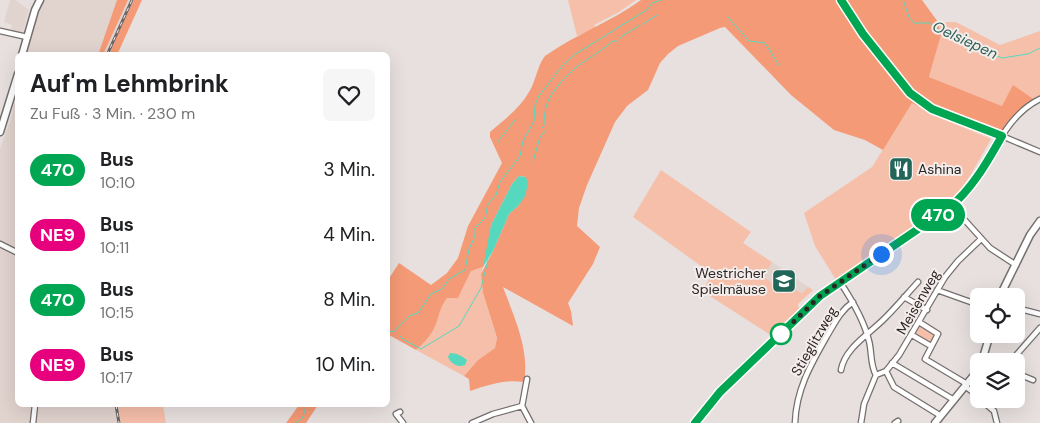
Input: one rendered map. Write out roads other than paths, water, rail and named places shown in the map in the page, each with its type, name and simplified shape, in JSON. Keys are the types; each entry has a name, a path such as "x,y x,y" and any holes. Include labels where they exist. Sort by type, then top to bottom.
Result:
{"street":[{"path":"23,52 35,10 40,0"},
{"path":"841,0 863,34 910,93 932,109 1040,152"},
{"path":"0,31 27,37"},
{"path":"0,132 15,84"},
{"path":"695,423 712,401 820,296 952,206 976,180 1002,136 1016,117 1040,99"},
{"path":"952,206 990,248 1016,265"},
{"path":"1004,288 1030,235 1040,220"},
{"name":"Meisenweg","path":"886,371 912,335 937,290 955,264 981,239"},
{"path":"0,244 15,252"},
{"path":"840,282 853,302 867,335 873,371 876,375"},
{"path":"842,370 843,363 850,351 886,317 918,282"},
{"path":"937,290 970,302"},
{"path":"904,297 927,310"},
{"name":"Stieglitzweg","path":"795,423 798,399 805,376 842,310 853,302"},
{"path":"1025,310 1040,314"},
{"path":"919,322 938,334 925,359 970,389"},
{"path":"1018,353 1040,328"},
{"path":"912,335 931,346"},
{"path":"892,363 954,400"},
{"path":"861,423 864,404 876,375 886,371 894,387 941,416"},
{"path":"1025,377 1033,380"},
{"path":"526,379 522,406 531,423"},
{"path":"935,423 970,380"},
{"path":"472,423 493,414 522,406"},
{"path":"33,423 35,407"},
{"path":"990,408 994,412 997,423"},
{"path":"396,414 403,423"}],"waterway":[{"path":"390,332 395,331 409,316 418,313 431,294 442,289 449,279 465,270 469,249 475,236 475,228 485,218 488,204 496,195 500,182 520,156 523,141 534,121 535,105 539,96 563,65 574,55 648,9 652,3 661,0"},
{"name":"Oelsiepen","path":"903,0 909,17 914,23 929,23 946,34 1002,58 1028,54 1040,48"},
{"path":"643,24 657,15"},
{"path":"728,17 749,41 765,43 779,65"},
{"path":"619,39 640,25"},
{"path":"542,128 548,102 561,82 571,71 613,41 617,41"},
{"path":"499,142 516,119"},
{"path":"533,162 540,137 546,130"},
{"path":"400,336 421,349 459,326 481,288 488,260"},
{"path":"295,423 303,417 306,407"}],"railway":[{"path":"108,52 132,0"},
{"path":"116,407 119,423"}],"place":[{"name":"Ashina","path":"901,169"},
{"name":"Westricher Spielmäuse","path":"784,281"}]}
